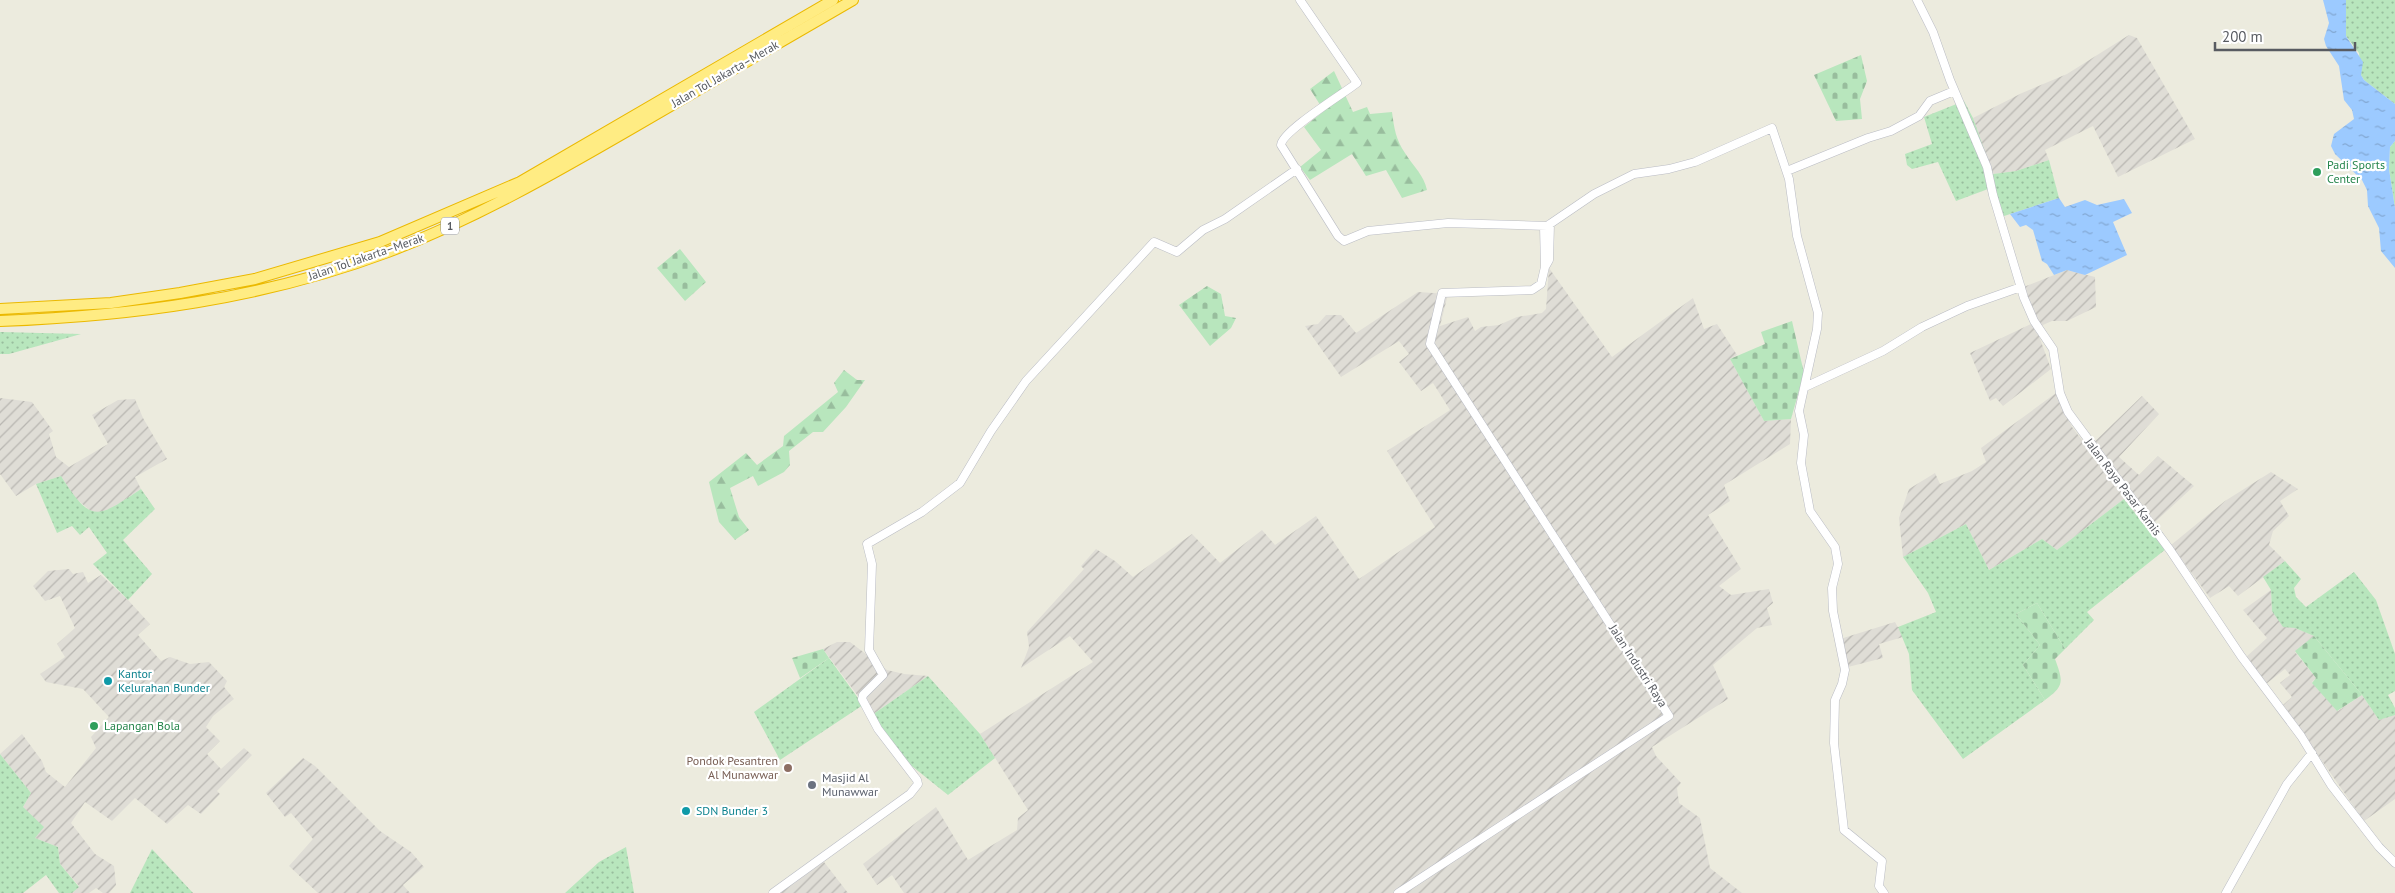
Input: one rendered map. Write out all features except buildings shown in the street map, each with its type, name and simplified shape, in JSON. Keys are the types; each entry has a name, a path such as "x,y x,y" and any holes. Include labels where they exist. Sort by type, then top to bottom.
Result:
{"highway":[{"name":"Jalan Tol Jakarta–Merak","path":"0,309 111,303 180,293 255,278 380,242 520,182 833,0"},
{"name":"Jalan Tol Jakarta–Merak","path":"0,321 108,315 183,305 264,290 386,252 446,228 524,191 854,0"}],"street":[{"path":"1300,0 1357,83 1282,139 1281,144 1338,236 1344,241 1368,231 1448,223 1547,225 1594,194 1634,174 1669,169 1695,162 1772,128 1787,172 1796,236 1818,313 1817,329 1799,411 1804,435 1802,472 1810,511 1832,542 1838,564 1832,588 1833,611 1845,670 1842,684 1835,700 1834,743 1844,830 1882,861 1879,886 1884,893"},
{"name":"Jalan Raya Pasar Kamis","path":"1917,0 1933,32 1954,91 1987,167 2021,287 2034,321 2053,349 2060,393 2068,412 2170,550 2241,656 2301,736 2332,785 2370,836 2395,863"},
{"path":"1787,172 1868,138 1891,131 1919,116 1929,102 1954,91"},
{"path":"773,893 910,794 918,784 918,780 878,729 862,699 863,695 883,675 869,650 872,564 867,544 922,512 960,483 1026,380 1154,242 1177,252 1203,230 1225,219 1297,169"},
{"name":"Jalan Industri Raya","path":"1398,893 1669,716 1663,703 1430,344 1442,293 1532,290 1542,284 1545,267 1547,225"},
{"path":"1805,388 1883,351 1929,323 1967,306 2021,287"},
{"path":"2226,893 2287,784 2312,753"}],"shaded area":[{"path":"2129,35 2137,38 2195,139 2118,177 2093,126 2045,150 2049,160 2016,171 1993,174 1973,118 2022,93 2067,74"},
{"path":"1549,268 1612,357 1693,298 1704,329 1717,324 1737,355 1730,359 1764,421 1791,419 1790,444 1724,485 1730,501 1708,515 1741,569 1719,586 1731,595 1769,589 1773,603 1767,608 1772,625 1757,628 1713,665 1728,699 1652,747 1656,756 1681,783 1677,788 1679,803 1700,818 1710,868 1742,893 904,893 892,875 877,885 863,864 936,807 968,860 1017,830 1018,818 1028,810 980,734 1093,662 1070,636 1021,668 1029,647 1027,632 1084,569 1081,566 1096,549 1115,561 1133,577 1192,534 1220,563 1262,530 1275,545 1316,516 1359,579 1435,527 1387,451 1450,410 1433,383 1421,391 1399,362 1409,354 1399,341 1341,377 1305,326 1318,324 1326,315 1341,315 1356,333 1418,292 1448,294 1440,326 1468,317 1475,331 1481,327 1499,325 1517,317 1542,313 1546,309"},
{"path":"2067,270 2095,277 2096,307 2067,321 2052,321 2036,328 2051,369 2003,406 1996,398 1990,401 1970,353 2033,323 2021,288"},
{"path":"2056,393 2072,427 2088,448 2142,396 2159,414 2119,457 2139,475 2158,456 2194,486 2155,522 2146,527 2124,499 2057,550 2042,539 1989,570 1966,524 1903,557 1899,518 1909,489 1935,473 1940,484 1972,471 1986,462 1981,448"},
{"path":"0,398 32,402 53,431 49,434 56,457 69,467 108,444 92,415 118,400 135,399 143,418 167,459 135,477 141,489 106,512 92,512 75,498 61,476 36,484 16,496 0,474"},
{"path":"2271,472 2298,489 2280,501 2289,516 2273,531 2269,545 2285,561 2238,596 2229,586 2210,598 2171,545 2225,501"},
{"path":"69,569 73,574 83,572 88,583 101,575 128,600 150,624 138,635 161,661 170,657 190,664 209,662 227,681 224,687 234,699 213,716 206,727 220,741 207,754 221,769 244,748 252,755 217,791 220,794 201,814 188,805 167,824 135,798 112,821 85,802 71,823 95,854 114,866 116,885 109,893 103,893 96,888 89,893 72,893 79,886 60,864 58,847 35,838 23,807 31,793 0,754 22,734 42,761 46,772 65,787 96,748 91,737 109,717 83,689 46,682 40,674 65,657 57,644 75,628 60,596 45,601 33,586 48,571"},
{"path":"2271,590 2272,611 2295,628 2314,636 2295,652 2316,678 2312,682 2338,711 2362,695 2379,720 2395,713 2395,799 2364,821 2283,705 2292,697 2280,683 2290,675 2285,669 2266,684 2245,658 2267,638 2243,610"},
{"path":"1895,622 1903,637 1879,644 1883,658 1848,667 1840,639"},
{"path":"837,642 850,642 887,670 928,676 872,715 823,649"},
{"path":"303,758 315,766 380,831 411,852 424,867 403,885 410,893 318,893 289,866 313,839 291,813 285,817 266,793"},
{"path":"824,862 848,893 778,893 783,889"}],"green space":[{"path":"2346,0 2395,0 2395,104 2364,80 2361,75 2359,53 2346,36"},
{"path":"1861,55 1867,81 1860,99 1862,119 1836,121 1814,75"},
{"path":"1334,71 1353,112 1367,107 1370,114 1392,112 1397,139 1421,175 1427,190 1402,198 1386,170 1366,176 1352,154 1310,180 1300,167 1321,150 1304,127 1324,111 1310,89"},
{"path":"1964,101 1973,118 1993,174 2016,171 2049,160 2059,198 1998,218 1988,189 1956,201 1938,162 1912,169 1907,165 1905,154 1932,144 1924,117"},
{"path":"2395,141 2395,208 2389,169 2390,147"},
{"path":"680,249 706,282 685,301 657,268"},
{"path":"1207,286 1221,294 1225,316 1236,318 1231,328 1210,346 1179,305"},
{"path":"1792,321 1804,373 1791,419 1764,421 1730,359 1765,344 1761,332"},
{"path":"0,332 81,334 9,354 0,354"},
{"path":"844,370 857,380 865,380 846,407 823,432 813,432 789,451 790,465 784,472 758,486 753,476 730,488 739,517 749,530 735,540 719,522 709,482 746,453 757,465 783,446 784,436 838,392 834,383"},
{"path":"61,476 80,503 96,512 105,511 141,489 155,509 123,540 152,574 128,600 93,564 107,553 89,527 80,535 72,526 57,533 36,484"},
{"path":"2124,499 2146,527 2155,522 2171,545 2087,612 2094,620 2065,649 2037,603 2016,614 2040,645 2023,665 2045,700 1963,759 1912,690 1909,654 1898,627 1936,612 1928,593 1903,557 1966,524 1989,570 2042,539 2057,550"},
{"path":"2285,561 2301,579 2294,588 2296,597 2306,607 2354,572 2376,600 2395,654 2395,691 2388,695 2395,708 2395,715 2379,720 2362,695 2314,636 2295,628 2283,627 2272,611 2271,590 2263,577"},
{"path":"2037,603 2065,649 2055,659 2061,678 2059,687 2045,700 2023,665 2040,645 2016,614"},
{"path":"2314,636 2362,695 2337,711 2312,683 2316,678 2295,651"},
{"path":"823,649 829,658 800,678 792,658"},
{"path":"829,658 863,705 780,760 754,712"},
{"path":"928,676 980,734 995,758 948,795 898,755 872,715"},
{"path":"0,754 31,793 23,807 44,827 35,838 58,847 60,864 79,887 72,893 59,893 46,875 23,893 0,893"},
{"path":"626,847 634,893 565,893 599,862"},
{"path":"152,849 193,893 130,893"}],"water":[{"path":"2323,0 2346,0 2346,36 2363,62 2361,75 2364,80 2395,104 2395,141 2390,147 2389,169 2395,208 2395,268 2381,251 2379,228 2368,206 2367,190 2362,180 2335,154 2331,146 2334,134 2354,119 2352,110 2344,100 2339,66 2326,46 2324,39 2329,23"},
{"path":"2059,198 2065,207 2085,200 2097,205 2124,199 2132,213 2113,222 2127,255 2085,275 2067,270 2054,275 2047,264 2042,261 2033,230 2026,225 2020,227 2010,214"}],"place":[{"name":"Padi Sports Center","path":"2317,172"},
{"name":"Kantor Kelurahan Bunder","path":"108,681"},
{"name":"Lapangan Bola","path":"94,726"},
{"name":"Pondok Pesantren Al Munawwar","path":"788,768"},
{"name":"Masjid Al Munawwar","path":"812,785"},
{"name":"SDN Bunder 3","path":"686,811"}]}
